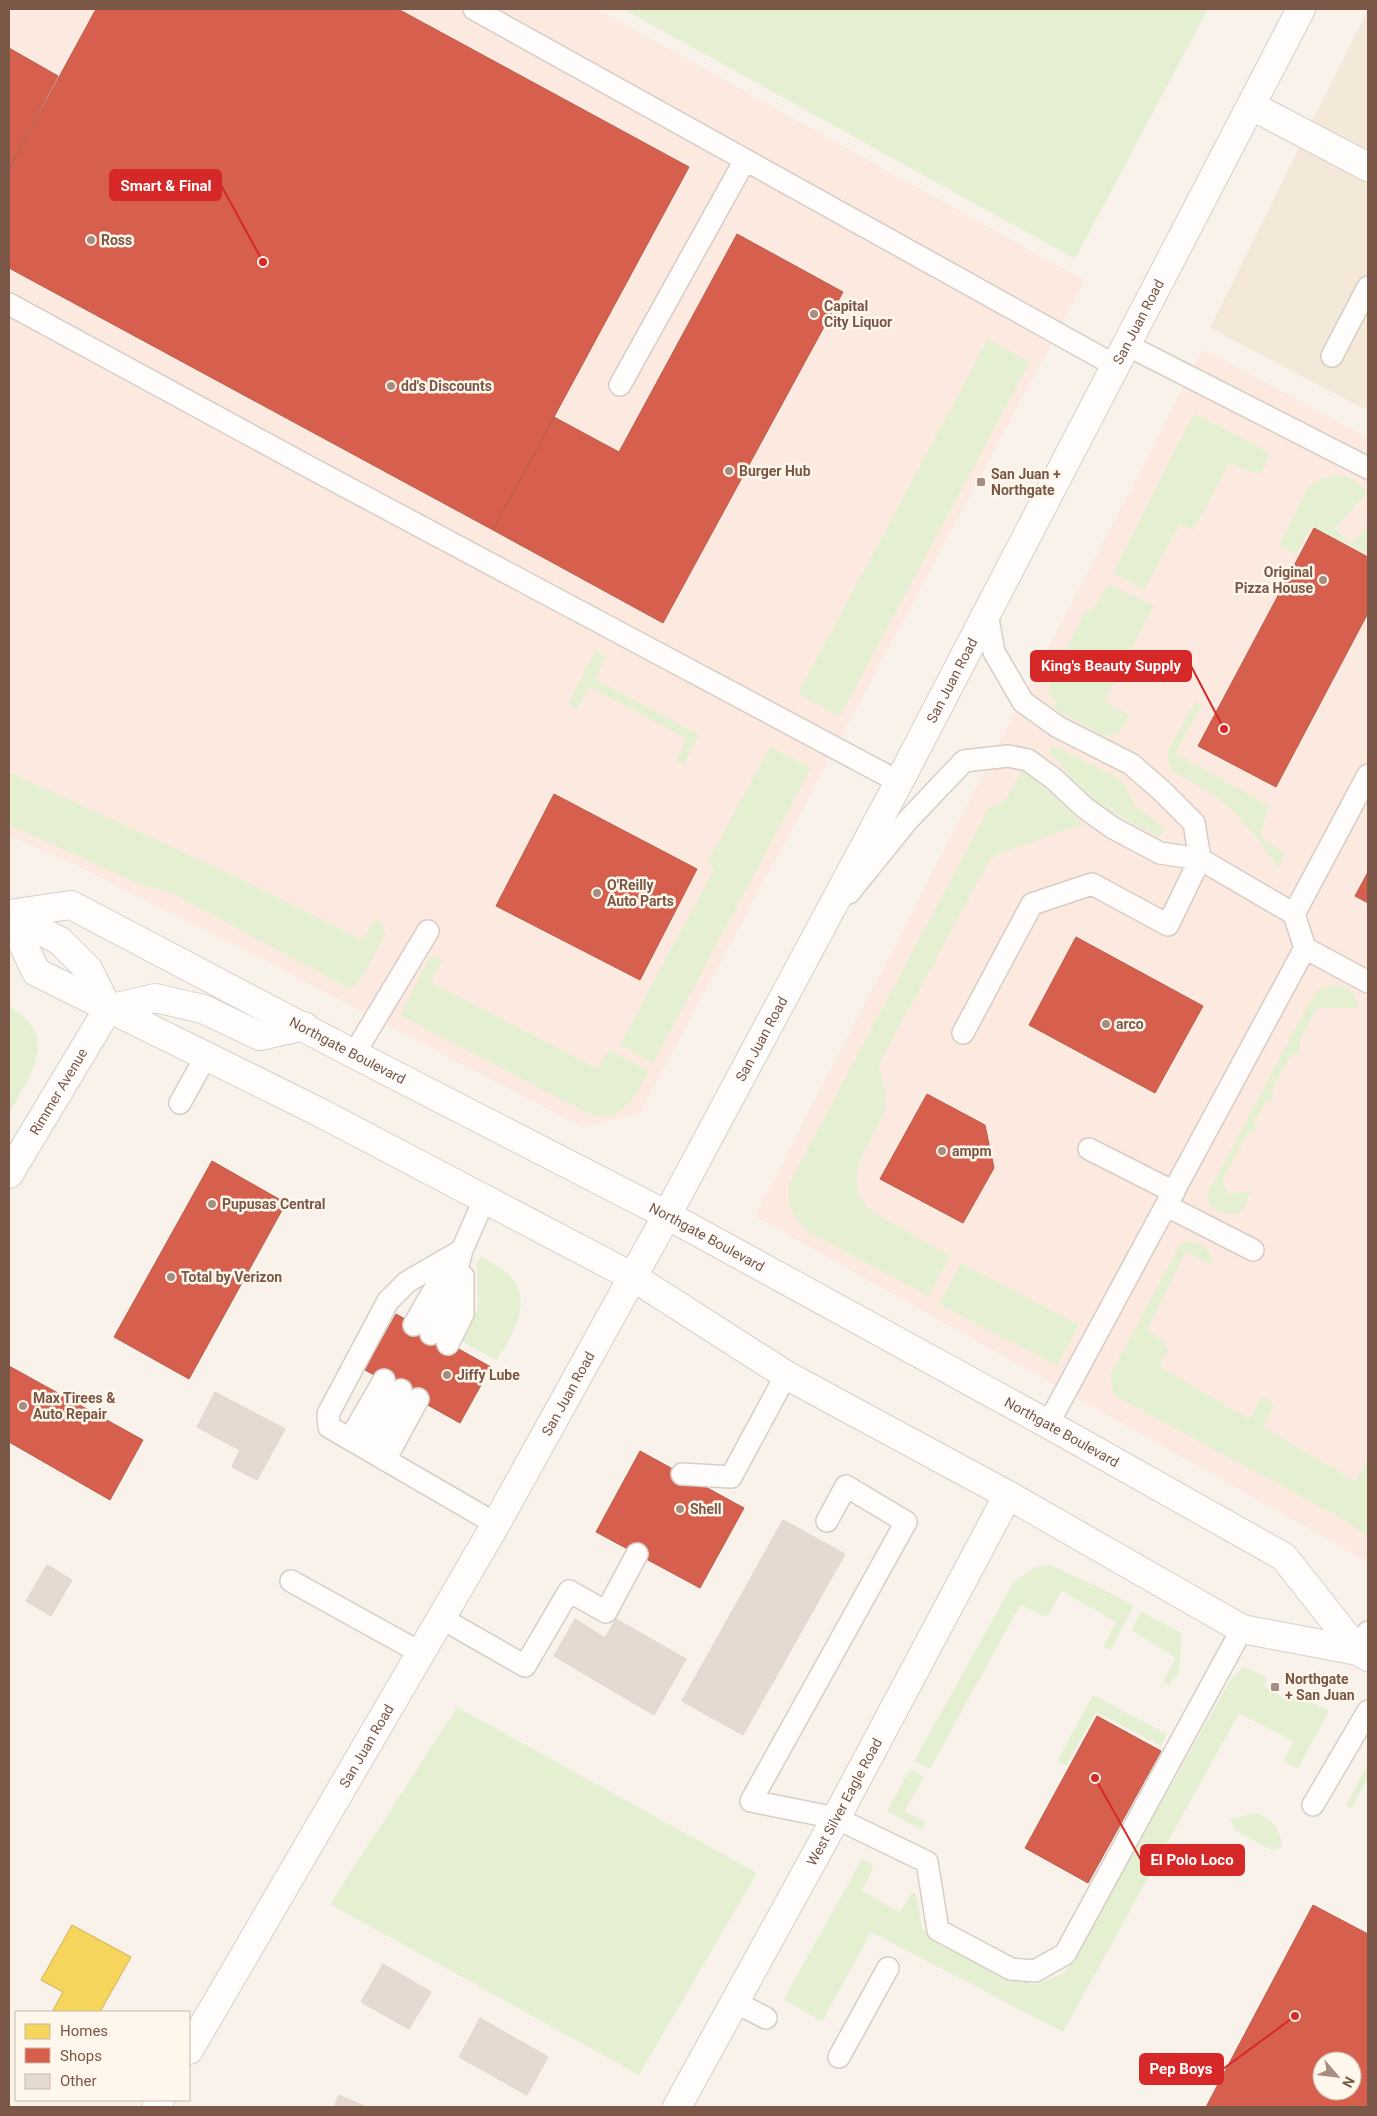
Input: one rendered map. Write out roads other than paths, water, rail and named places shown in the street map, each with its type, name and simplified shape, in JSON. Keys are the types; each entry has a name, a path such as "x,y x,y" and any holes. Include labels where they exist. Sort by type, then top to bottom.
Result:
{"main road":[{"name":"San Juan Road","path":"190,2048 496,1524 667,1215 899,782 1301,9"},
{"path":"1252,106 1368,167"},
{"name":"Northgate Boulevard","path":"72,905 354,1054 667,1215 1048,1424 1284,1557 1365,1646 1242,1629 1008,1495 786,1375 633,1277 319,1112 36,972 9,914 72,905"},
{"path":"9,914 60,941 88,969 108,1008 156,998 203,1010 260,1036 304,1026"},
{"name":"Rimmer Avenue","path":"9,1174 108,1008"},
{"name":"West Silver Eagle Road","path":"677,2107 836,1818 1008,1495"}],"lane":[{"path":"474,9 745,160 1121,355 1368,468"},
{"path":"620,385 745,160"},
{"path":"1332,356 1368,287"},
{"path":"9,304 308,467 899,782"},
{"path":"963,1033 1032,904 1092,884 1168,925 1200,859 1194,823 1161,790 1131,764 1058,726 1023,702 994,652 987,613"},
{"path":"821,928 908,820 964,761 1008,756 1028,760 1054,778 1085,808 1113,828 1160,853 1200,859 1294,914 1305,948 1368,982"},
{"path":"1294,914 1368,775"},
{"path":"354,1054 428,931"},
{"path":"1048,1424 1305,948"},
{"path":"180,1103 206,1056"},
{"path":"1089,1149 1253,1250"},
{"path":"431,1334 448,1305 462,1250 484,1200"},
{"path":"462,1250 408,1282 388,1301 328,1414 329,1427 496,1524"},
{"path":"682,1474 731,1476 786,1375"},
{"path":"367,1449 401,1390 367,1449"},
{"path":"827,1521 846,1486 906,1522 751,1801 836,1818 927,1862 938,1930 1011,1969 1035,1971 1065,1954 1242,1629"},
{"path":"441,1618 525,1666 569,1591 606,1612 637,1554"},
{"path":"290,1581 421,1653"},
{"path":"1314,1805 1368,1711"},
{"path":"839,2057 888,1968"},
{"path":"735,2002 766,2018"}],"place":[{"name":"Ross","path":"91,240"},
{"name":"Smart & Final","path":"263,262"},
{"name":"Capital City Liquor","path":"814,314"},
{"name":"dd's Discounts","path":"391,386"},
{"name":"Burger Hub","path":"729,471"},
{"name":"San Juan + Northgate","path":"981,482"},
{"name":"Original Pizza House","path":"1323,580"},
{"name":"King's Beauty Supply","path":"1224,729"},
{"name":"O'Reilly Auto Parts","path":"597,893"},
{"name":"arco","path":"1106,1024"},
{"name":"ampm","path":"942,1151"},
{"name":"Pupusas Central","path":"212,1204"},
{"name":"Total by Verizon","path":"171,1277"},
{"name":"Jiffy Lube","path":"447,1375"},
{"name":"Max Tirees & Auto Repair","path":"23,1406"},
{"name":"Shell","path":"680,1509"},
{"name":"Northgate + San Juan","path":"1275,1687"},
{"name":"El Polo Loco","path":"1095,1778"},
{"name":"Pep Boys","path":"1295,2016"}]}
